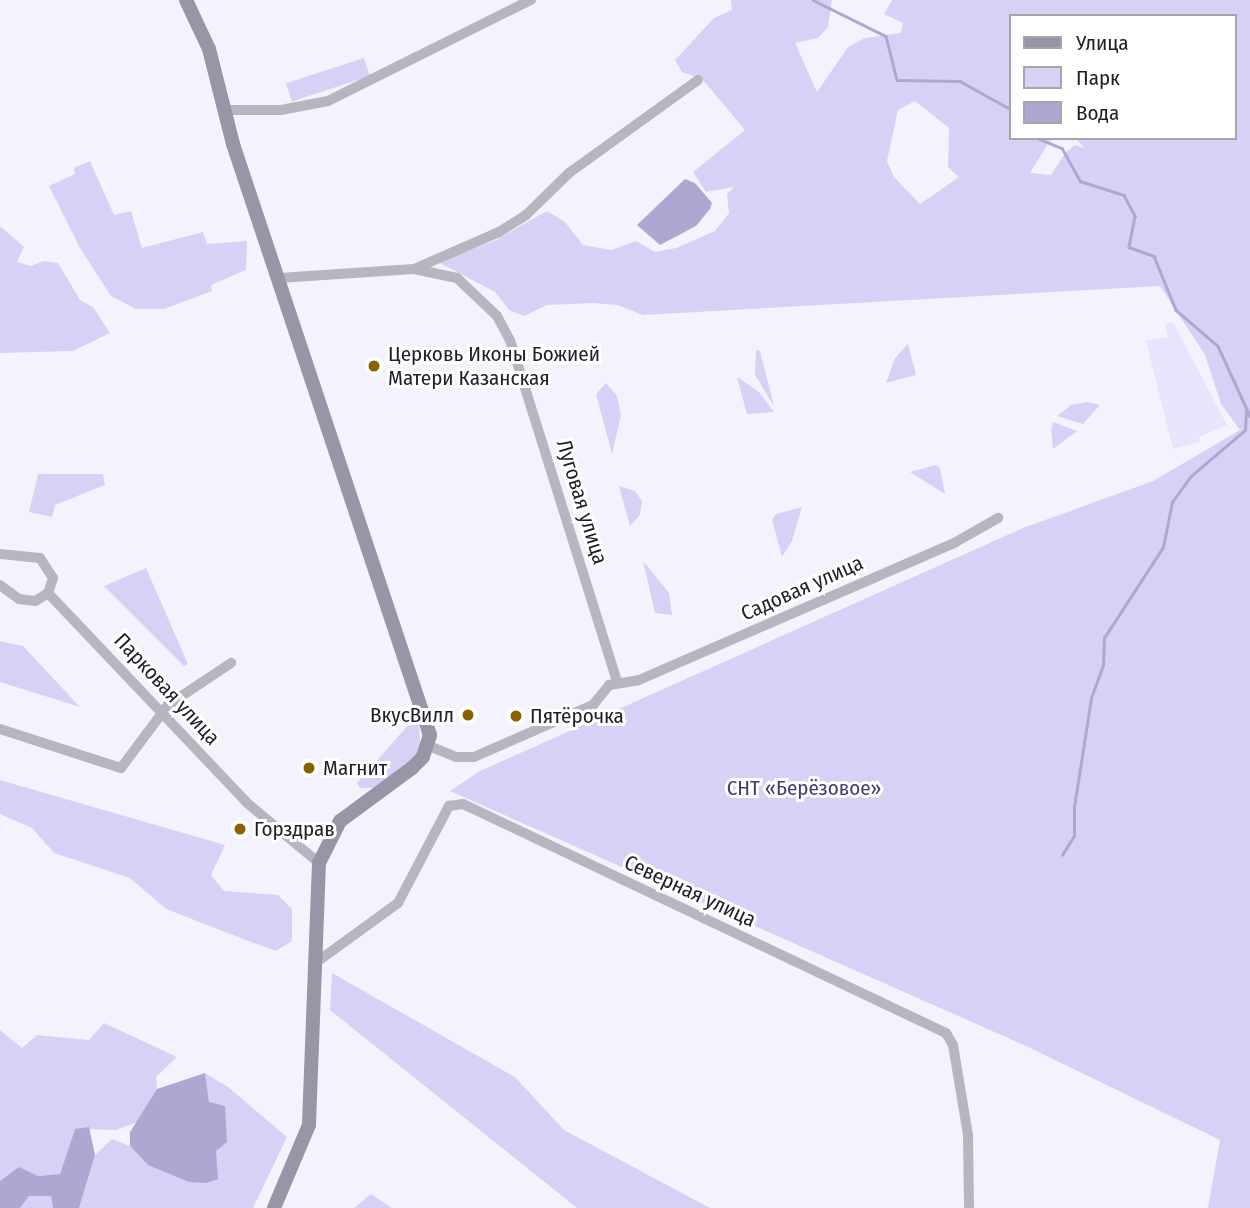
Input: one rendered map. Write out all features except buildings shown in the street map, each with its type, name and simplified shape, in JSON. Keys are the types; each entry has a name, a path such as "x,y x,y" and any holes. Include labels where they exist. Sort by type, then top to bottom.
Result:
{"street":[{"path":"186,0 209,49 225,110 279,278 425,714 429,746 412,768 340,821 319,863 310,1125 274,1208"},
{"path":"225,110 281,110 328,102 531,0"},
{"path":"279,278 414,269 517,220 569,173 698,80"},
{"name":"Луговая улица","path":"414,269 457,278 497,316 507,334 617,682"},
{"name":"Садовая улица","path":"617,682 639,680 954,543 998,518"},
{"path":"0,554 44,561 52,574 48,593 27,602 0,585"},
{"name":"Парковая улица","path":"48,593 163,710 246,802 319,863"},
{"path":"0,729 121,768 163,710 191,686 231,663"},
{"path":"429,746 456,757 474,757 593,705 603,689 617,682"},
{"name":"Северная улица","path":"314,964 398,903 449,806 463,804 946,1034 953,1045 968,1135 969,1208"}],"shaded area":[{"path":"1173,322 1227,425 1199,437 1200,442 1173,449 1146,341 1168,337 1165,324"}],"green space":[{"name":"СНТ «Берёзовое»","path":"731,0 832,0 828,27 818,38 795,43 817,92 848,47 865,38 901,33 903,23 884,14 892,0 1250,0 1250,1208 1208,1208 1220,1140 1026,1046 450,791 480,771 1023,528 1153,481 1240,430 1221,404 1205,355 1160,286 643,315 617,305 547,305 524,316 509,310 495,292 438,262 494,241 547,211 565,222 583,245 611,250 636,241 655,252 676,248 715,231 729,213 727,194 734,187 706,192 693,172 745,130 702,79 682,72 675,60 714,18 732,10","holes":["915,101 949,128 948,167 959,177 920,204 894,177 887,161 898,110"]},
{"path":"364,58 370,76 292,101 286,83"},
{"path":"90,161 114,215 131,211 142,248 203,232 207,244 247,241 246,270 211,285 212,291 164,309 136,309 111,296 80,248 49,186 75,174 74,168"},
{"path":"0,226 24,247 17,262 31,266 44,261 58,263 80,300 93,307 110,333 73,351 0,353"},
{"path":"908,344 916,375 886,383 895,358"},
{"path":"756,350 760,351 774,406 755,375"},
{"path":"737,377 759,392 774,412 747,414"},
{"path":"606,383 617,396 621,415 612,454 596,394"},
{"path":"1088,402 1100,405 1083,424 1057,416 1071,405"},
{"path":"1053,422 1077,431 1053,449 1051,430"},
{"path":"936,465 940,468 945,494 910,472"},
{"path":"38,474 103,474 105,485 55,505 52,517 29,512"},
{"path":"619,486 635,491 642,501 640,515 630,526"},
{"path":"802,507 792,541 782,557 772,520 776,514"},
{"path":"643,561 669,593 672,615 655,613"},
{"path":"146,568 188,664 184,666 104,586"},
{"path":"0,641 23,646 80,707 0,682"},
{"path":"418,714 421,751 400,771 373,788 360,788 357,783"},
{"path":"0,780 225,845 211,875 224,891 278,895 292,909 292,941 276,951 251,942 166,909 130,878 54,853 32,828 0,814"},
{"path":"332,973 515,1077 564,1130 710,1208 577,1208 330,1010"},
{"path":"104,1023 177,1057 156,1077 157,1089 146,1112 135,1123 116,1130 75,1129 60,1174 38,1176 19,1168 0,1181 0,1030 22,1048 37,1035 89,1040"},
{"path":"205,1073 228,1087 287,1137 253,1208 79,1208 95,1155 112,1139 130,1146 148,1165 167,1172 209,1102"},
{"path":"371,1194 392,1208 354,1208"},
{"path":"29,1196 51,1196 53,1208 20,1208"}],"water":[{"path":"685,179 695,183 712,203 710,209 696,226 660,245 637,225"},
{"path":"205,1073 209,1102 225,1106 227,1142 216,1151 218,1179 206,1183 189,1182 148,1165 130,1146 130,1132 157,1089"},
{"path":"89,1127 95,1155 79,1208 53,1208 51,1196 29,1196 20,1208 0,1208 0,1181 19,1167 38,1176 60,1174 75,1129"}],"waterway":[{"path":"813,0 886,36 897,80 960,81 1009,108"},
{"path":"1042,140 1062,148 1080,181 1124,195 1135,216 1129,247 1154,256 1176,310 1218,346 1250,416"},
{"path":"1062,855 1074,836 1074,807 1091,698 1103,665 1104,638 1163,547 1172,502 1191,476 1245,430 1246,412"}],"place":[{"name":"Церковь Иконы Божией Матери Казанская","path":"374,366"},
{"name":"ВкусВилл","path":"468,715"},
{"name":"Пятёрочка","path":"516,716"},
{"name":"Магнит","path":"309,768"},
{"name":"Горздрав","path":"240,829"}]}
